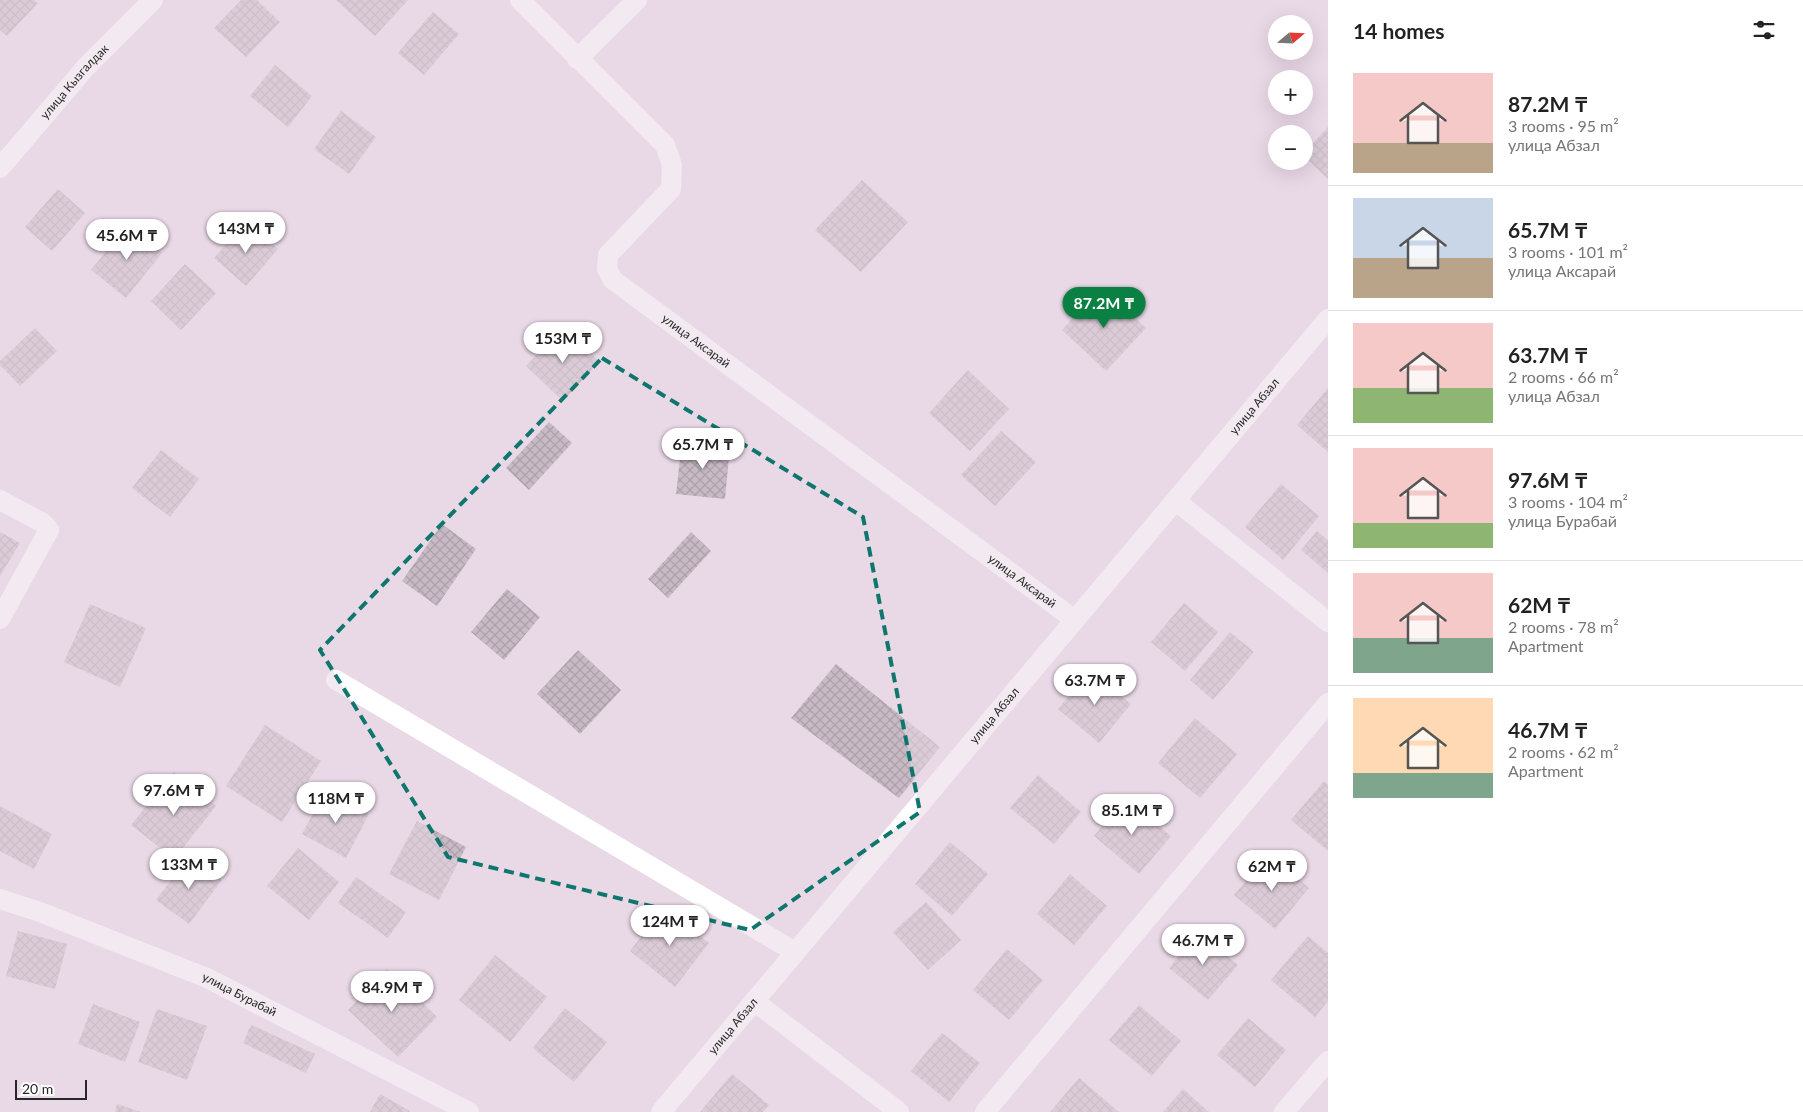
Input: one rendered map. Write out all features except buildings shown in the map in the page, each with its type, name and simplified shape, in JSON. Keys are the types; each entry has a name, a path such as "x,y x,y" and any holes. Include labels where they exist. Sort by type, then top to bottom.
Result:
{"street":[{"name":"улица Кызгалдак","path":"0,168 86,67 153,0"},
{"name":"улица Аксарай","path":"520,0 665,146 672,165 671,189 608,255 607,269 613,280 1075,620"},
{"path":"577,59 637,0"},
{"name":"улица Абзал","path":"661,1112 1328,319"},
{"path":"0,500 43,523 48,530 0,619"},
{"path":"1176,501 1328,622"},
{"path":"336,680 795,952"},
{"path":"985,1112 1328,703"},
{"name":"улица Бурабай","path":"0,899 40,912 207,978 469,1112"},
{"path":"754,1001 900,1112"},
{"path":"1284,1112 1328,1061"}],"highlighted area":[{"path":"602,358 863,517 920,812 750,930 448,857 320,650"}]}
